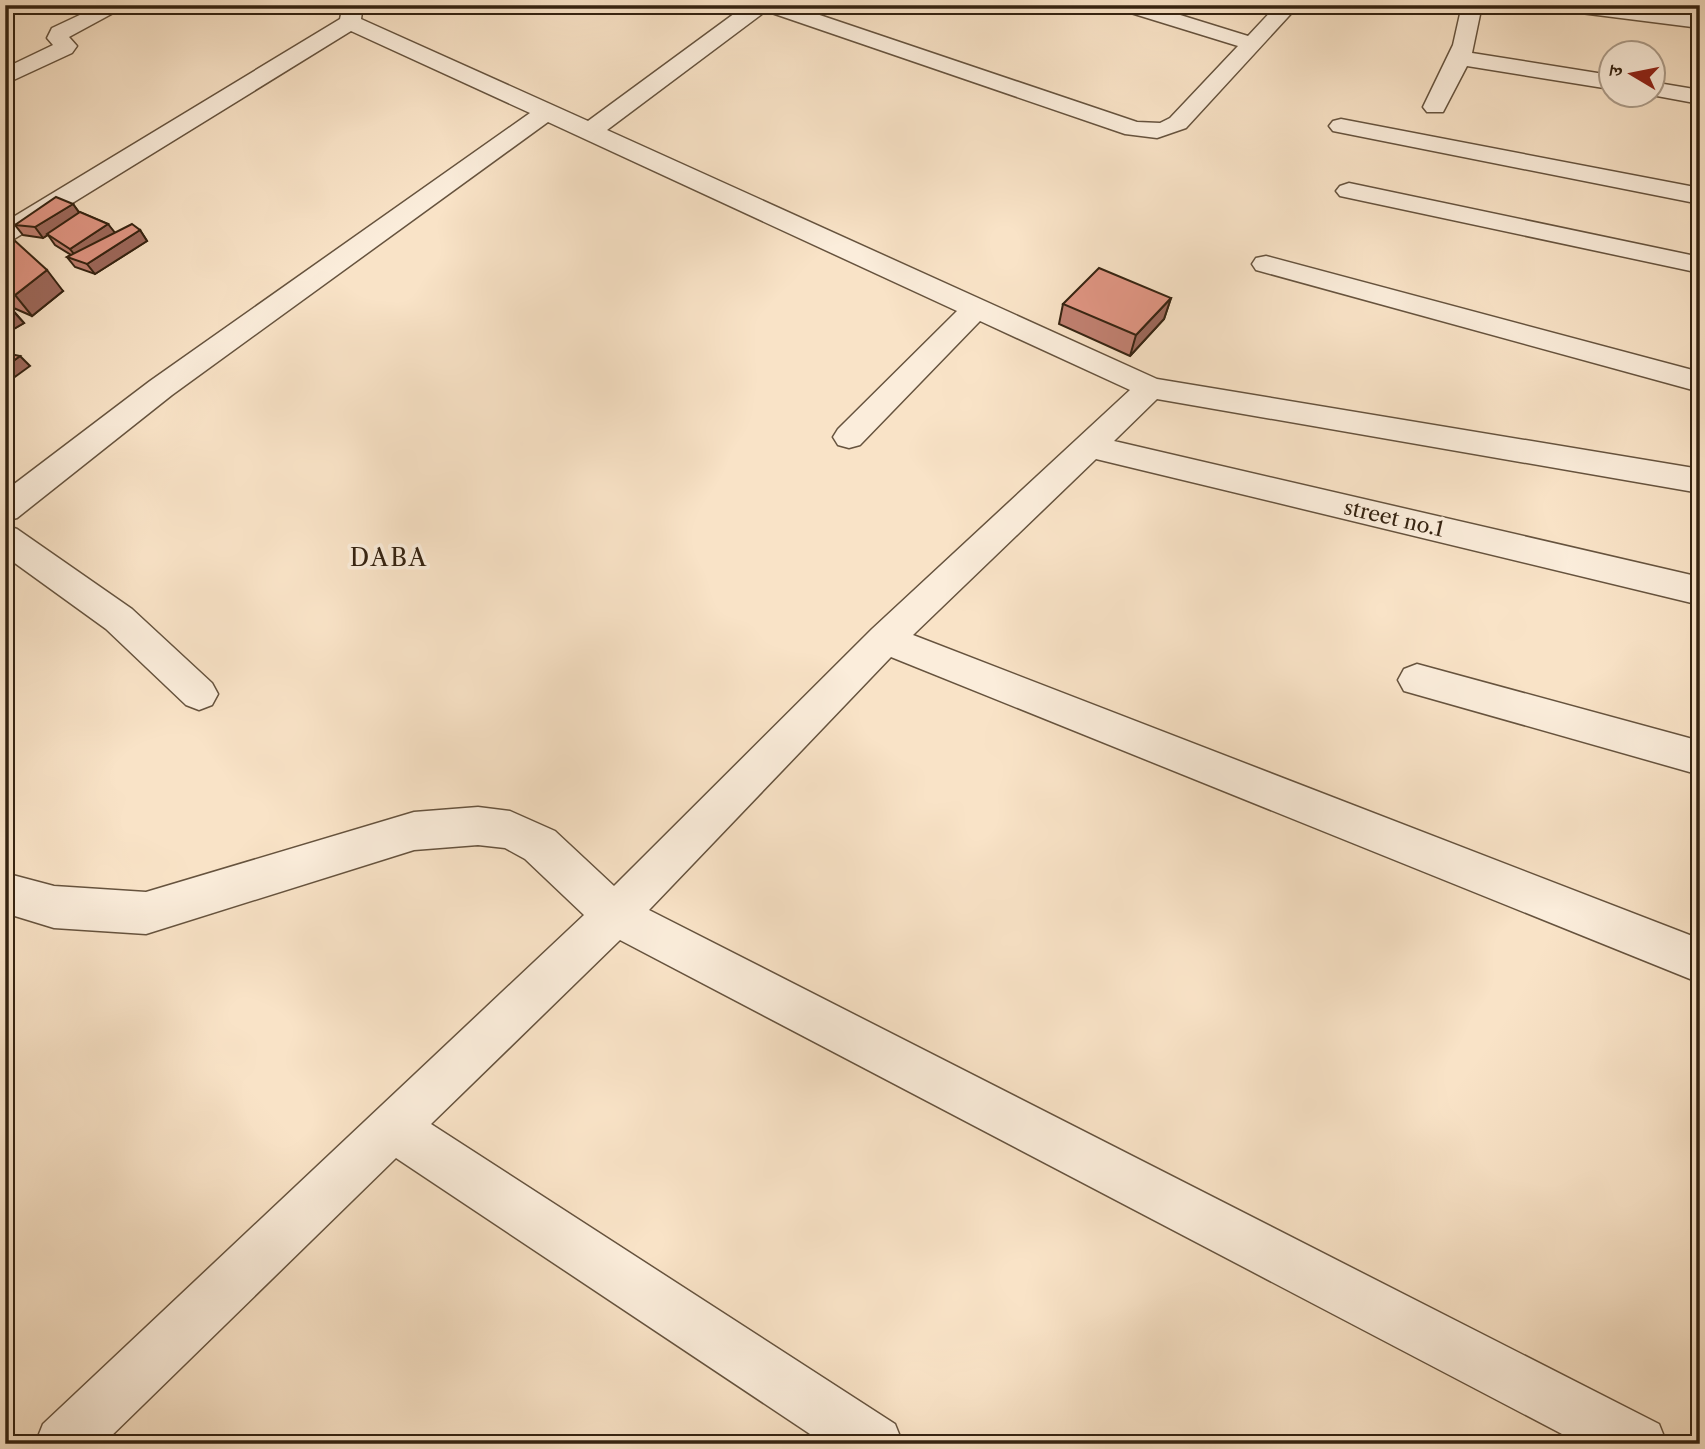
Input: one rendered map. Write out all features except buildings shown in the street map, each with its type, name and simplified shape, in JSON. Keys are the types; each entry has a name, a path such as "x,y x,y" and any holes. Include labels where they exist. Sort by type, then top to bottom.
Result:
{"street":[{"path":"5,77 64,48 66,46 58,38 60,33 118,5"},
{"path":"590,131 760,5"},
{"path":"769,5 1133,129 1152,132 1168,130 1178,123 1289,5"},
{"path":"1125,5 1253,44"},
{"path":"1435,107 1460,58 1472,5"},
{"path":"1565,5 1700,22"},
{"path":"5,233 352,13 590,131 1151,388 1700,481"},
{"path":"1460,58 1596,80"},
{"path":"1666,91 1700,97"},
{"path":"5,509 161,388 548,111"},
{"path":"1340,125 1700,196"},
{"path":"1349,191 1700,265"},
{"path":"1266,264 1700,382"},
{"path":"849,437 976,308"},
{"path":"63,1444 615,915 885,639 1151,388"},
{"name":"street no.1","path":"1088,446 1700,591"},
{"path":"12,556 119,619 199,694"},
{"path":"885,639 1700,961"},
{"path":"1418,680 1700,758"},
{"path":"5,893 54,908 146,913 401,834 446,826 510,830 540,845 615,915 1639,1444"},
{"path":"393,1127 875,1444"}],"district":[{"name":"DABA","path":"389,557"}]}
